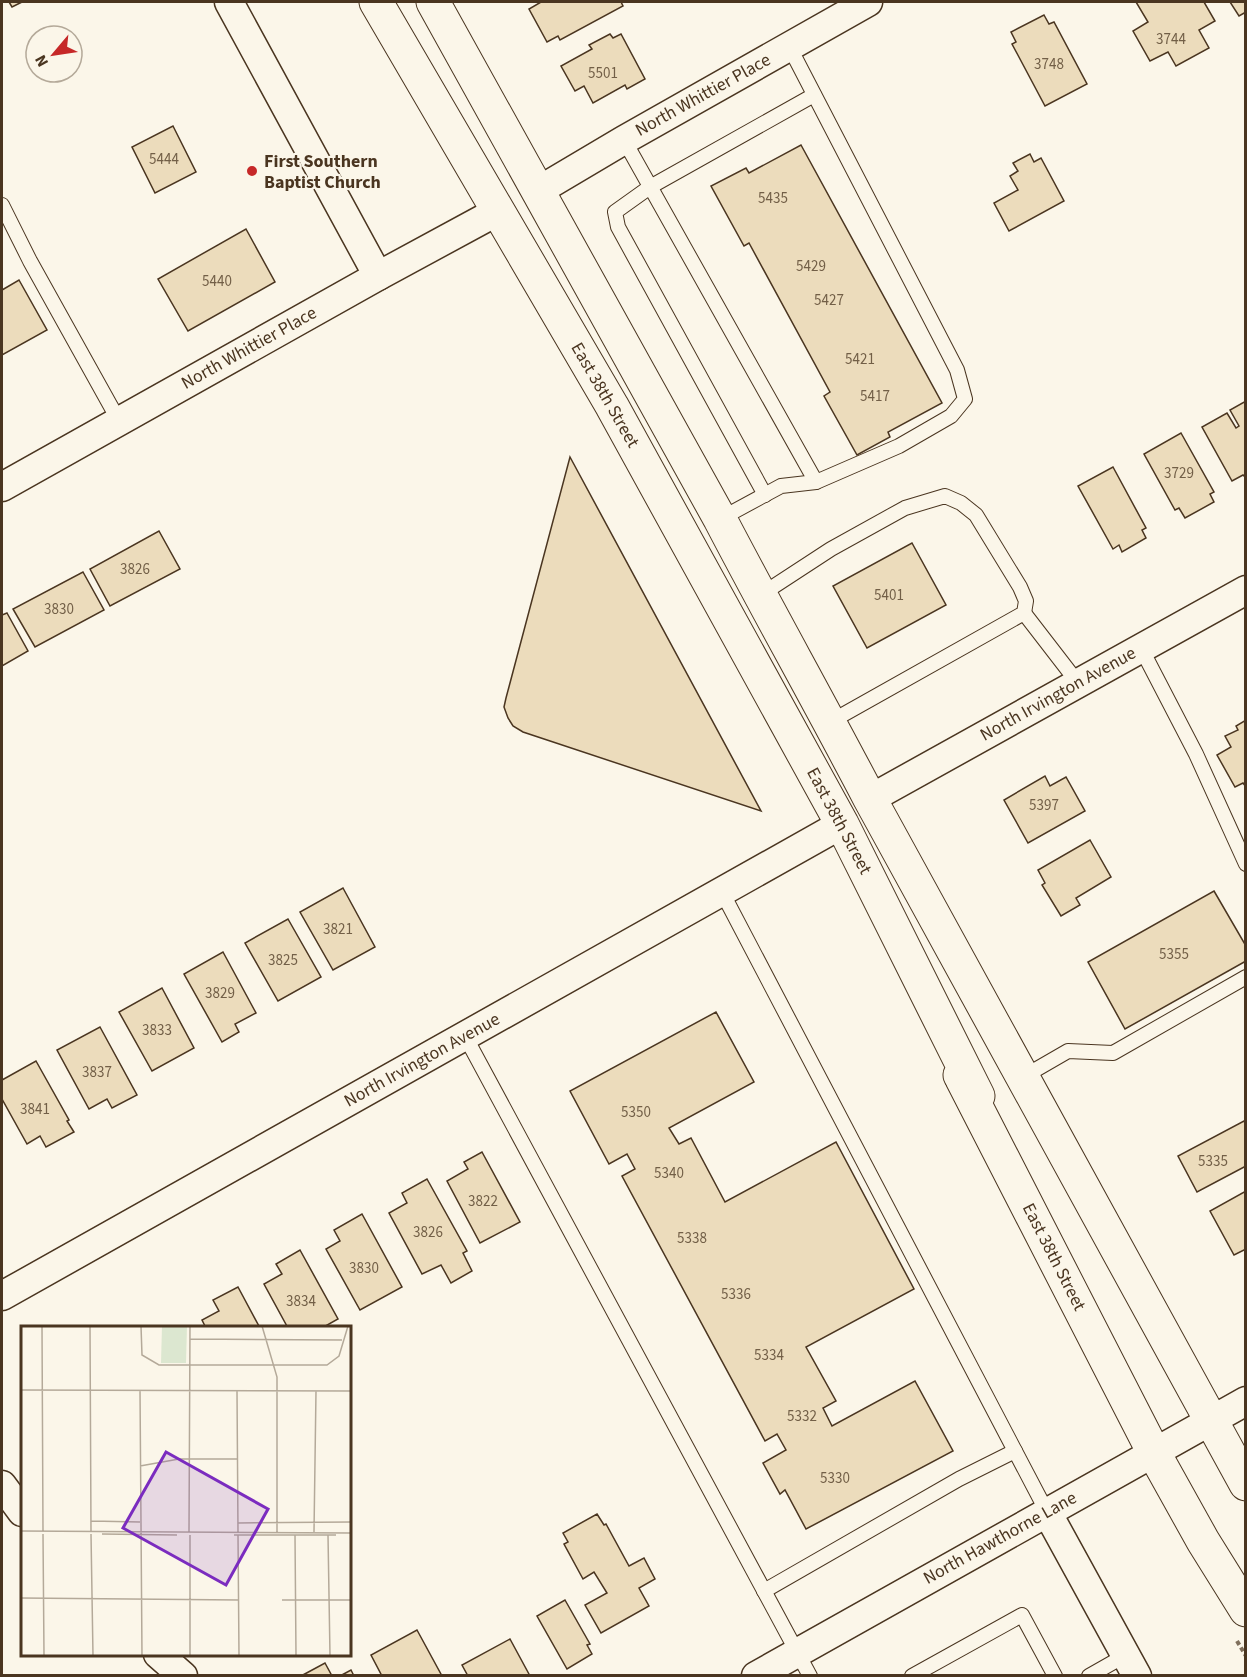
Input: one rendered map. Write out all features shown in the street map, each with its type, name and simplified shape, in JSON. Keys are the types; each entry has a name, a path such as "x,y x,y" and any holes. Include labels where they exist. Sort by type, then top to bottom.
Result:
{"main road":[{"name":"East 38th Street","path":"376,2 612,406 842,825 978,1096 960,1075 1154,1453 1245,1610"},
{"path":"433,2 720,519 759,596 1245,1484"}],"street":[{"path":"230,2 378,276"},
{"name":"North Whittier Place","path":"538,191 868,2"},
{"name":"North Whittier Place","path":"2,487 498,211"},
{"name":"North Irvington Avenue","path":"870,799 1245,590"},
{"name":"North Irvington Avenue","path":"2,1296 842,825"},
{"name":"North Hawthorne Lane","path":"756,1676 804,1664 1047,1512 1245,1401"},
{"path":"2,1485 21,1511"},
{"path":"1047,1512 1132,1665"},
{"path":"160,1656 183,1676"}],"lane":[{"path":"720,519 781,486 816,482 899,446 951,416 965,399 957,370 789,46"},
{"path":"765,495 618,227 615,212 650,188 814,95"},
{"path":"624,140 816,482"},
{"path":"2,205 30,261 119,421"},
{"path":"759,596 831,549 905,508 945,496 961,503 976,515 1020,587 1026,601 1024,613 1078,683"},
{"path":"830,722 1024,613"},
{"path":"1141,648 1196,754 1245,864"},
{"path":"722,892 1047,1512"},
{"path":"1023,1077 1068,1051 1113,1053 1245,977"},
{"path":"465,1036 804,1664"},
{"path":"764,1590 958,1479 1015,1451"},
{"path":"912,1676 1022,1616 1055,1676"},
{"path":"1089,1676 1132,1665"}],"building":[{"path":"9,2 22,2 12,7"},
{"path":"541,2 621,2 623,6 560,40 558,36 547,42 529,9"},
{"path":"1136,2 1204,2 1215,21 1199,30 1209,48 1176,66 1168,52 1150,61 1133,31 1148,22"},
{"path":"1230,2 1246,2 1246,12 1239,16"},
{"path":"1044,15 1049,24 1054,22 1087,84 1045,106 1012,44 1016,42 1011,32"},
{"path":"610,34 613,38 621,34 645,79 627,89 625,85 593,103 584,86 575,91 561,66 592,49 589,45"},
{"path":"173,126 196,172 155,193 132,147"},
{"path":"801,145 942,403 888,432 890,437 857,455 824,396 830,392 749,243 744,246 711,186 746,168 749,173"},
{"path":"1030,154 1034,162 1041,158 1064,201 1009,231 994,203 1018,190 1010,176 1018,171 1013,163"},
{"path":"246,229 275,282 188,331 158,279"},
{"path":"19,280 47,330 2,355 2,290"},
{"path":"1246,401 1246,478 1243,475 1232,481 1202,427 1227,413 1236,428 1239,426 1230,410"},
{"path":"1181,433 1214,492 1210,494 1214,502 1185,518 1179,508 1175,510 1144,454"},
{"path":"570,457 761,811 523,732 513,726 508,718 504,707 506,698"},
{"path":"1113,467 1146,528 1142,530 1146,538 1122,552 1119,545 1113,549 1078,486"},
{"path":"159,531 180,569 110,606 90,569"},
{"path":"912,543 946,605 867,648 833,586"},
{"path":"83,572 104,610 35,647 13,609"},
{"path":"7,613 28,651 2,666 2,615"},
{"path":"1246,720 1246,787 1243,783 1235,787 1217,755 1231,747 1225,736 1238,730 1236,726"},
{"path":"1045,776 1050,786 1066,777 1085,811 1028,843 1004,800"},
{"path":"1090,840 1111,877 1076,898 1080,905 1061,916 1042,885 1045,883 1038,870"},
{"path":"343,888 375,947 333,970 300,912"},
{"path":"1214,891 1246,946 1246,961 1125,1029 1088,962"},
{"path":"288,919 321,977 278,1001 245,943"},
{"path":"223,952 256,1013 235,1024 239,1032 222,1042 184,974"},
{"path":"162,988 194,1048 152,1071 119,1012"},
{"path":"716,1012 754,1082 669,1128 679,1144 691,1138 725,1202 836,1142 914,1289 806,1347 836,1401 823,1408 832,1426 915,1381 953,1451 806,1529 785,1490 780,1494 763,1463 786,1450 777,1434 765,1441 622,1176 635,1169 627,1154 609,1164 570,1091"},
{"path":"100,1027 137,1095 112,1108 107,1099 89,1109 57,1050"},
{"path":"36,1061 74,1132 46,1147 40,1136 27,1144 2,1099 2,1080"},
{"path":"1244,1121 1246,1124 1246,1166 1197,1192 1178,1156"},
{"path":"482,1152 520,1222 480,1243 447,1181 468,1169 464,1162"},
{"path":"427,1179 467,1251 463,1253 472,1271 451,1283 441,1265 422,1274 389,1213 407,1203 402,1193"},
{"path":"1246,1191 1246,1249 1234,1255 1210,1211"},
{"path":"362,1214 402,1287 360,1310 326,1249 340,1241 334,1230"},
{"path":"300,1250 338,1319 326,1326 287,1326 264,1284 282,1274 276,1264"},
{"path":"238,1287 259,1326 205,1326 202,1320 219,1311 213,1300"},
{"path":"597,1514 604,1525 606,1524 629,1566 644,1558 655,1579 639,1588 649,1606 601,1633 585,1605 607,1593 594,1572 583,1579 564,1544 568,1542 563,1533"},
{"path":"565,1600 590,1644 587,1645 592,1654 567,1669 537,1616"},
{"path":"417,1630 442,1676 382,1676 371,1655"},
{"path":"510,1639 530,1676 468,1676 462,1665"},
{"path":"325,1663 332,1676 301,1676"},
{"path":"351,1670 354,1676 340,1676"}],"place":[{"name":"First Southern Baptist Church","path":"252,171"}]}
